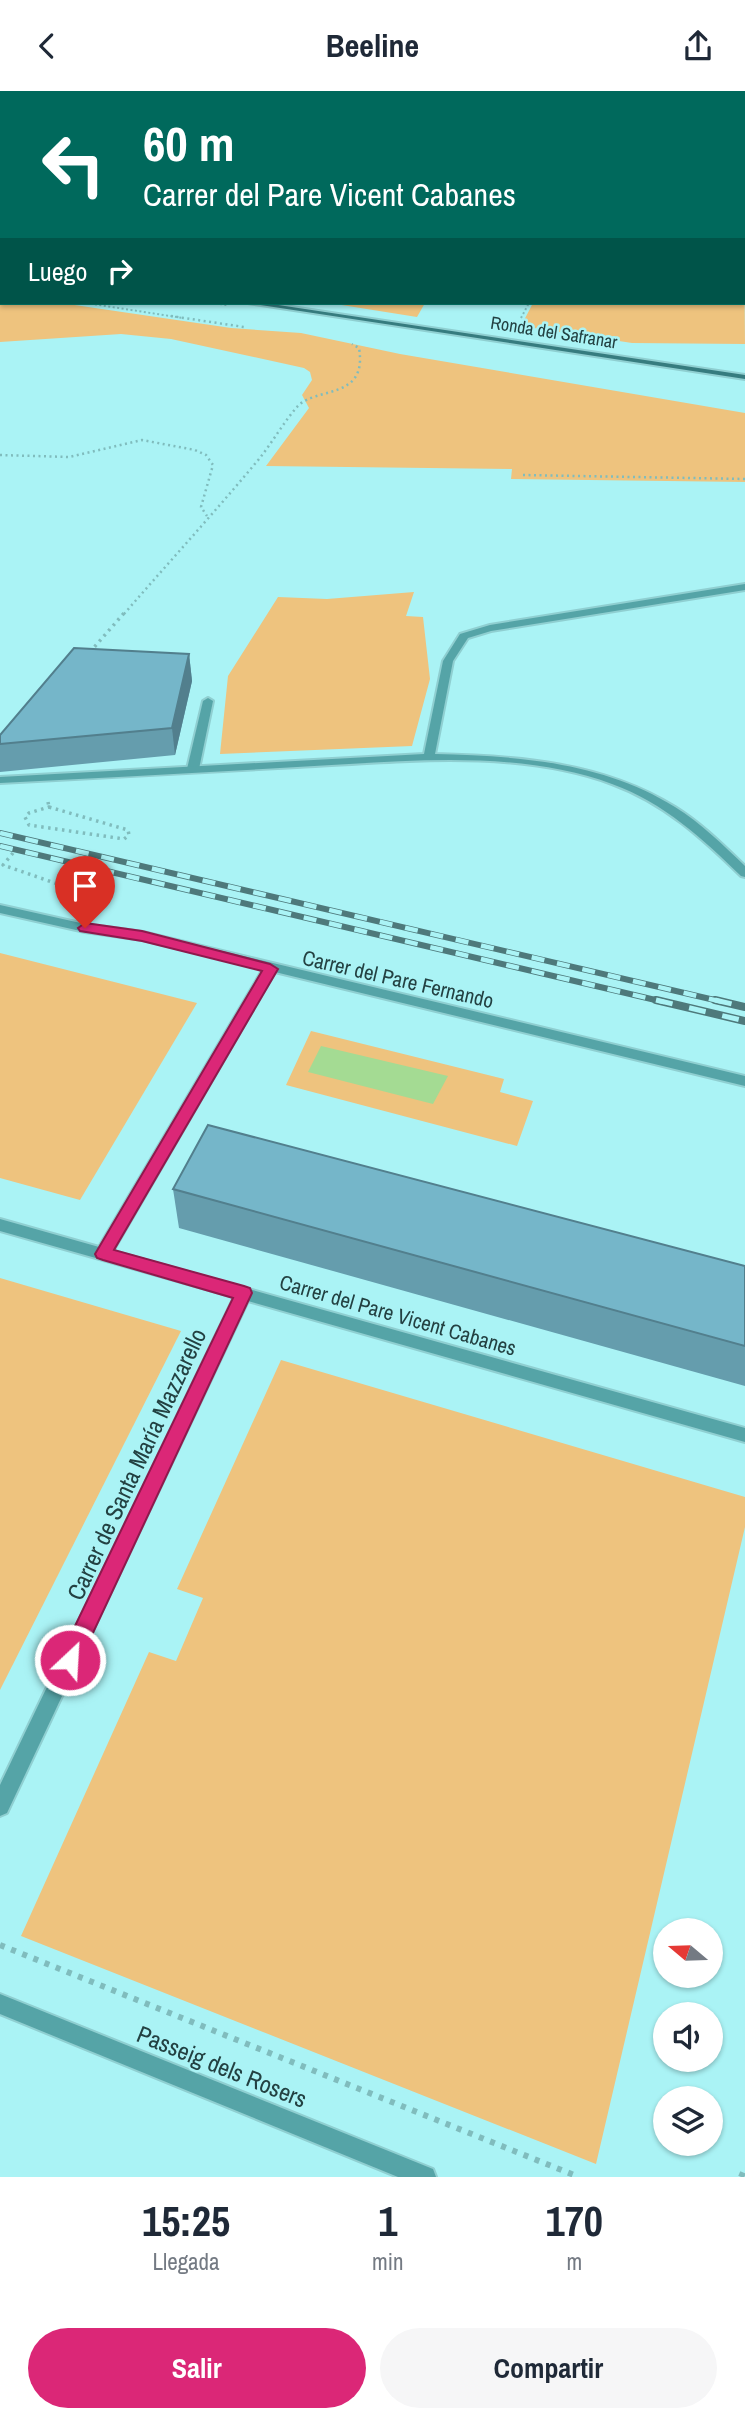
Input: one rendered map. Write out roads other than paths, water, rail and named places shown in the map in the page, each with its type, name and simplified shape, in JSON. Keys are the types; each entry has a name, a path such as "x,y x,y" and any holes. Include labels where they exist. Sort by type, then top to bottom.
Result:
{"street":[{"name":"Ronda del Safranar","path":"265,305 745,378"},
{"path":"429,757 448,661 464,636 534,620 745,587"},
{"path":"194,769 208,701"},
{"path":"0,780 429,757 479,758 555,766 611,780 673,810 745,873"},
{"name":"Carrer del Pare Fernando","path":"0,909 85,928 142,936 270,969 745,1081"},
{"path":"103,1254 270,969"},
{"name":"Carrer del Pare Vicent Cabanes","path":"0,1224 745,1435"},
{"name":"Carrer de Santa María Mazzarello","path":"0,1806 244,1293"},
{"name":"Passeig dels Rosers","path":"0,2004 425,2177"}],"railway":[{"path":"0,833 723,1002"},
{"path":"0,846 664,1002"},
{"path":"656,1000 745,1021"},
{"path":"715,1000 745,1007"}]}
